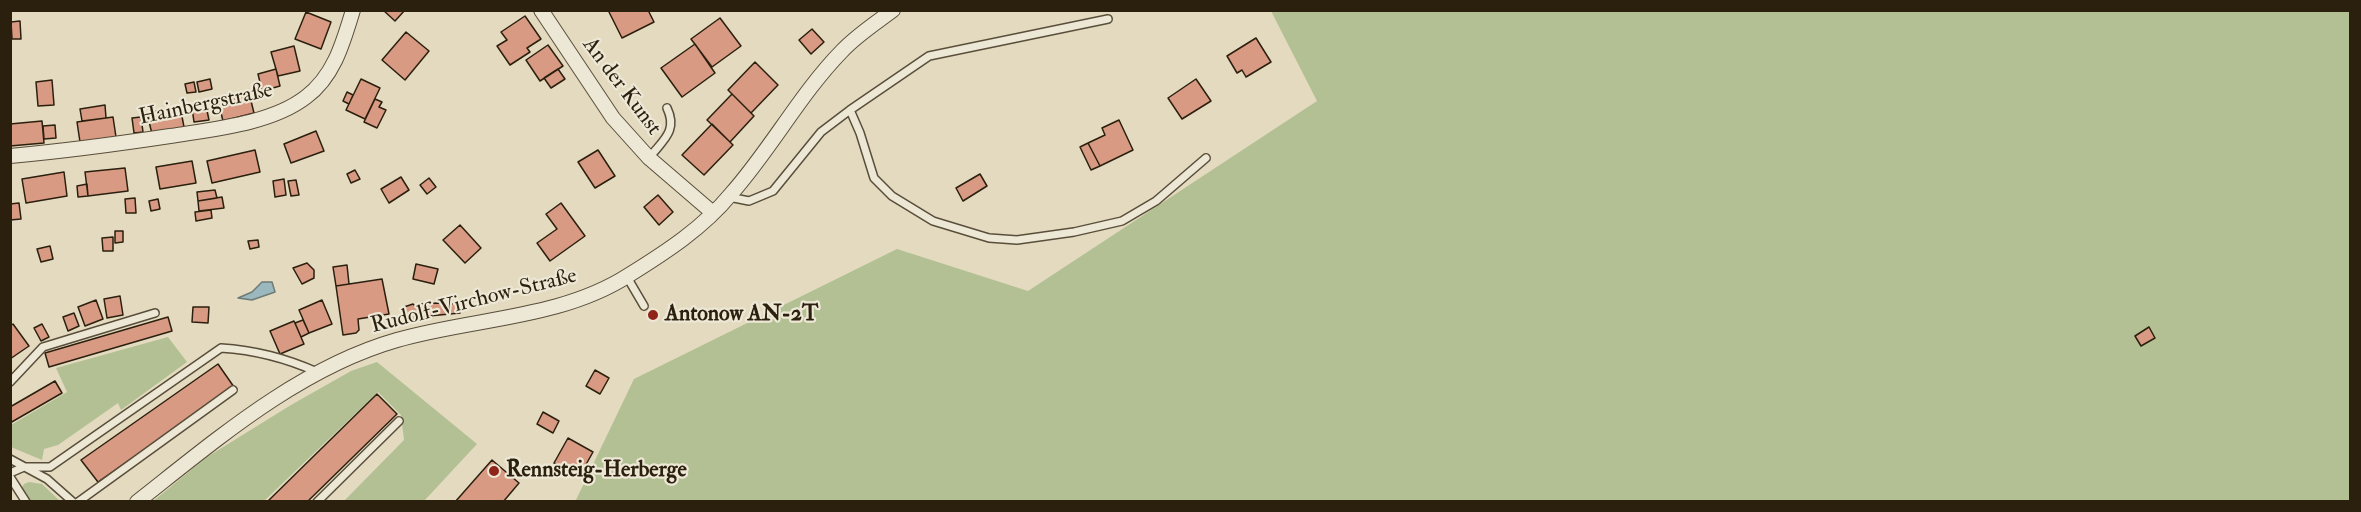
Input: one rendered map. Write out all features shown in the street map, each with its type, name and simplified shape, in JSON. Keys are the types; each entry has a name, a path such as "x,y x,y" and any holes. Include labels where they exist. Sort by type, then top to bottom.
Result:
{"street":[{"name":"Hainbergstraße","path":"10,156 89,148 211,130 282,113 307,97 338,59 353,10"},
{"name":"An der Kunst","path":"540,10 613,118 649,158 713,213"},
{"name":"Rudolf-Virchow-Straße","path":"137,501 254,414 319,373 354,356 395,340 551,307 587,296 627,277 682,240 729,197 760,160 790,116 843,49 893,10"}],"lane":[{"path":"729,197 749,201 773,191 821,132 929,56 1108,19"},
{"name":"An der Kunst","path":"649,158 670,131 672,119 667,108"},
{"path":"850,110 874,178 892,196 933,221 990,238 1017,240 1074,232 1122,221 1156,201 1206,158"},
{"path":"627,277 644,306"},
{"path":"10,382 43,347 155,313"},
{"path":"26,501 10,475 24,467 50,467 221,348 239,349 301,365 319,373"},
{"path":"78,501 233,390"},
{"path":"317,501 399,421"},
{"path":"10,459 47,479 73,501"}],"green space":[{"path":"1271,11 2350,11 2350,501 575,502 634,379 897,249 1028,291 1317,101"},
{"path":"168,337 187,362 121,410 118,403 58,445 44,449 42,460 11,447 11,425 67,392 56,368"},
{"path":"377,362 477,444 424,501 344,501 404,440 401,415 378,392 264,501 152,502 207,457 351,371"},
{"path":"29,482 42,484 60,501 28,501 21,489"}],"water":[{"path":"262,282 272,282 275,292 252,300 238,298 252,292"}],"building":[{"path":"383,10 405,10 395,21"},
{"path":"608,10 648,10 654,22 622,38"},
{"path":"306,12 331,22 321,49 295,39"},
{"path":"525,16 541,39 527,48 530,52 510,65 497,46 507,40 501,32"},
{"path":"720,18 741,46 712,67 691,39"},
{"path":"20,21 21,39 12,39 11,22"},
{"path":"812,29 824,42 811,54 799,40"},
{"path":"406,32 429,51 405,80 382,60"},
{"path":"1256,38 1271,62 1246,77 1242,70 1237,73 1227,56"},
{"path":"695,44 715,73 682,97 661,68"},
{"path":"548,45 563,66 540,81 526,60"},
{"path":"294,46 300,71 278,76 271,52"},
{"path":"755,62 778,85 751,113 728,90"},
{"path":"276,69 280,86 262,91 258,74"},
{"path":"558,69 565,79 551,88 544,78"},
{"path":"210,79 212,89 199,92 197,82"},
{"path":"361,79 380,88 365,119 346,110"},
{"path":"1196,79 1211,101 1182,119 1168,98"},
{"path":"52,80 54,105 38,106 36,82"},
{"path":"194,82 196,92 187,93 185,84"},
{"path":"347,92 353,95 349,104 343,101"},
{"path":"249,93 254,113 223,121 218,101"},
{"path":"732,94 754,116 730,142 707,120"},
{"path":"375,99 382,102 379,107 386,110 377,128 364,122"},
{"path":"105,105 106,118 82,121 80,109"},
{"path":"180,106 184,127 152,134 147,113"},
{"path":"206,106 209,120 194,122 192,108"},
{"path":"113,117 116,137 80,142 77,122"},
{"path":"141,117 143,132 134,133 132,118"},
{"path":"1119,120 1133,150 1100,166 1088,143 1105,135 1102,128"},
{"path":"42,121 44,143 10,146 10,124"},
{"path":"712,124 733,145 704,175 682,155"},
{"path":"55,125 56,138 44,139 43,126"},
{"path":"316,131 324,151 291,163 284,144"},
{"path":"1088,143 1100,166 1091,170 1080,147"},
{"path":"255,150 260,172 212,183 207,161"},
{"path":"598,150 615,176 595,188 578,162"},
{"path":"192,161 196,183 160,189 156,167"},
{"path":"125,168 128,191 88,196 85,172"},
{"path":"355,170 360,179 351,183 347,174"},
{"path":"64,172 67,196 26,203 22,179"},
{"path":"980,174 987,186 963,201 956,188"},
{"path":"401,177 409,190 389,203 381,189"},
{"path":"429,178 436,187 427,194 420,185"},
{"path":"284,179 286,195 275,197 273,181"},
{"path":"296,180 299,195 291,196 288,181"},
{"path":"87,184 88,196 78,197 77,186"},
{"path":"215,190 217,198 198,201 197,192"},
{"path":"658,195 673,212 659,225 644,207"},
{"path":"222,197 224,208 199,211 198,201"},
{"path":"135,198 136,213 126,213 125,199"},
{"path":"158,199 160,209 151,211 149,201"},
{"path":"19,203 21,219 10,220 10,204"},
{"path":"561,203 585,236 550,261 537,243 557,229 546,214"},
{"path":"211,210 212,218 196,221 195,212"},
{"path":"460,225 481,248 465,263 443,240"},
{"path":"115,231 123,231 123,242 115,243"},
{"path":"113,237 113,251 103,251 102,238"},
{"path":"258,240 259,247 250,249 248,241"},
{"path":"50,246 53,259 41,262 37,249"},
{"path":"307,263 314,270 314,278 302,284 293,268"},
{"path":"416,264 438,269 434,284 413,279"},
{"path":"347,265 349,284 336,286 333,267"},
{"path":"382,279 389,314 358,319 359,330 356,333 343,335 336,286"},
{"path":"120,296 123,315 107,318 104,299"},
{"path":"96,300 103,319 85,326 78,307"},
{"path":"322,300 332,324 309,333 299,310"},
{"path":"413,304 425,316 405,322 401,308"},
{"path":"418,304 459,304 460,313 429,316"},
{"path":"193,307 209,307 208,323 192,322"},
{"path":"74,313 79,326 68,331 63,317"},
{"path":"168,317 172,331 49,367 45,353"},
{"path":"303,320 309,333 301,337 295,323"},
{"path":"294,321 304,344 280,354 270,331"},
{"path":"13,324 29,346 10,359 10,326"},
{"path":"42,324 49,337 41,341 34,328"},
{"path":"2149,327 2155,338 2141,346 2135,336"},
{"path":"218,364 234,387 98,482 81,460"},
{"path":"595,370 609,378 600,394 586,386"},
{"path":"55,381 62,393 10,423 10,407"},
{"path":"377,394 397,414 307,502 267,502"},
{"path":"543,412 559,421 553,433 537,424"},
{"path":"568,438 593,452 579,477 554,463"},
{"name":"Rennsteig-Herberge","path":"492,460 519,483 503,502 455,502"}],"place":[{"name":"Antonow AN-2T","path":"653,315"},
{"name":"Rennsteig-Herberge","path":"494,471"}]}
